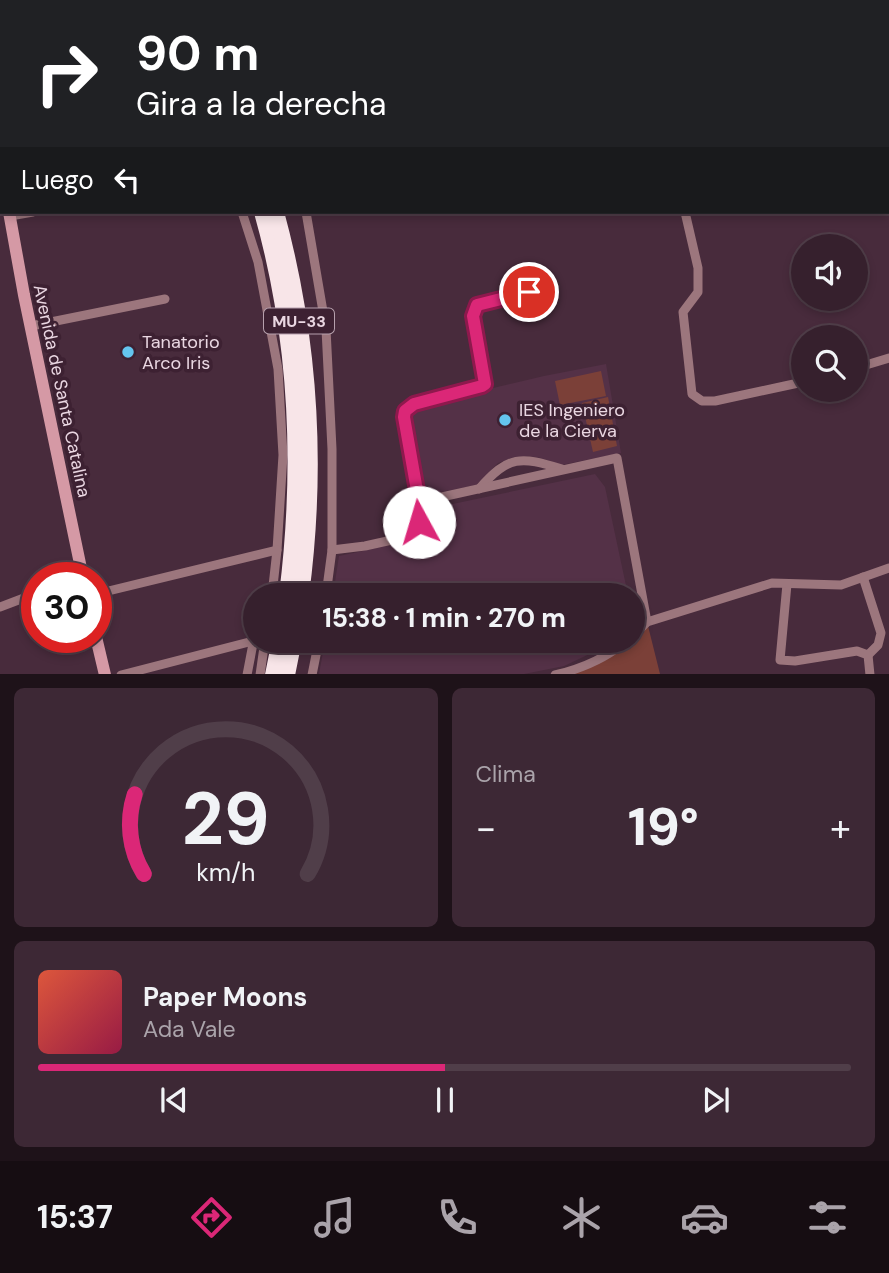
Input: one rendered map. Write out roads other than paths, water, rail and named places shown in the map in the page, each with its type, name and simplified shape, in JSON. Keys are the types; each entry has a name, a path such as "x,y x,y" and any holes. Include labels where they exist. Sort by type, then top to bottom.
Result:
{"highway":[{"name":"MU-33","path":"262,214 281,296 294,400 295,506 288,583"},
{"name":"MU-33","path":"276,214 295,295 308,398 309,497 302,583"},
{"path":"273,674 277,653"},
{"path":"287,674 291,653"}],"main road":[{"name":"Avenida de Santa Catalina","path":"9,214 79,562"},
{"path":"100,653 105,674"}],"street":[{"path":"243,214 258,262 278,369 283,455 274,583"},
{"path":"306,214 326,329 332,449 332,550 328,583"},
{"path":"685,214 698,268 698,292 683,312 692,394 702,401 715,401 791,385"},
{"path":"332,550 410,536 419,522 419,502 405,411 414,404 485,384 473,316 477,305 529,292"},
{"path":"31,326 164,299"},
{"path":"868,364 889,358"},
{"path":"419,502 617,458 647,622 772,583 841,585 889,568"},
{"path":"478,490 495,471 516,460 539,462 564,469"},
{"path":"112,590 278,550"},
{"path":"863,577 881,633 878,645 869,655 870,674"},
{"path":"787,584 780,660 795,662 857,651 869,655"},
{"path":"0,607 21,599"},
{"path":"121,674 243,644"},
{"path":"247,674 251,653"},
{"path":"260,674 264,653"},
{"path":"312,674 316,653"},
{"path":"555,674 579,669 609,653"},
{"path":"250,656 263,658"}],"place":[{"name":"Tanatorio Arco Iris","path":"128,352"},
{"name":"IES Ingeniero de la Cierva","path":"505,420"}]}
